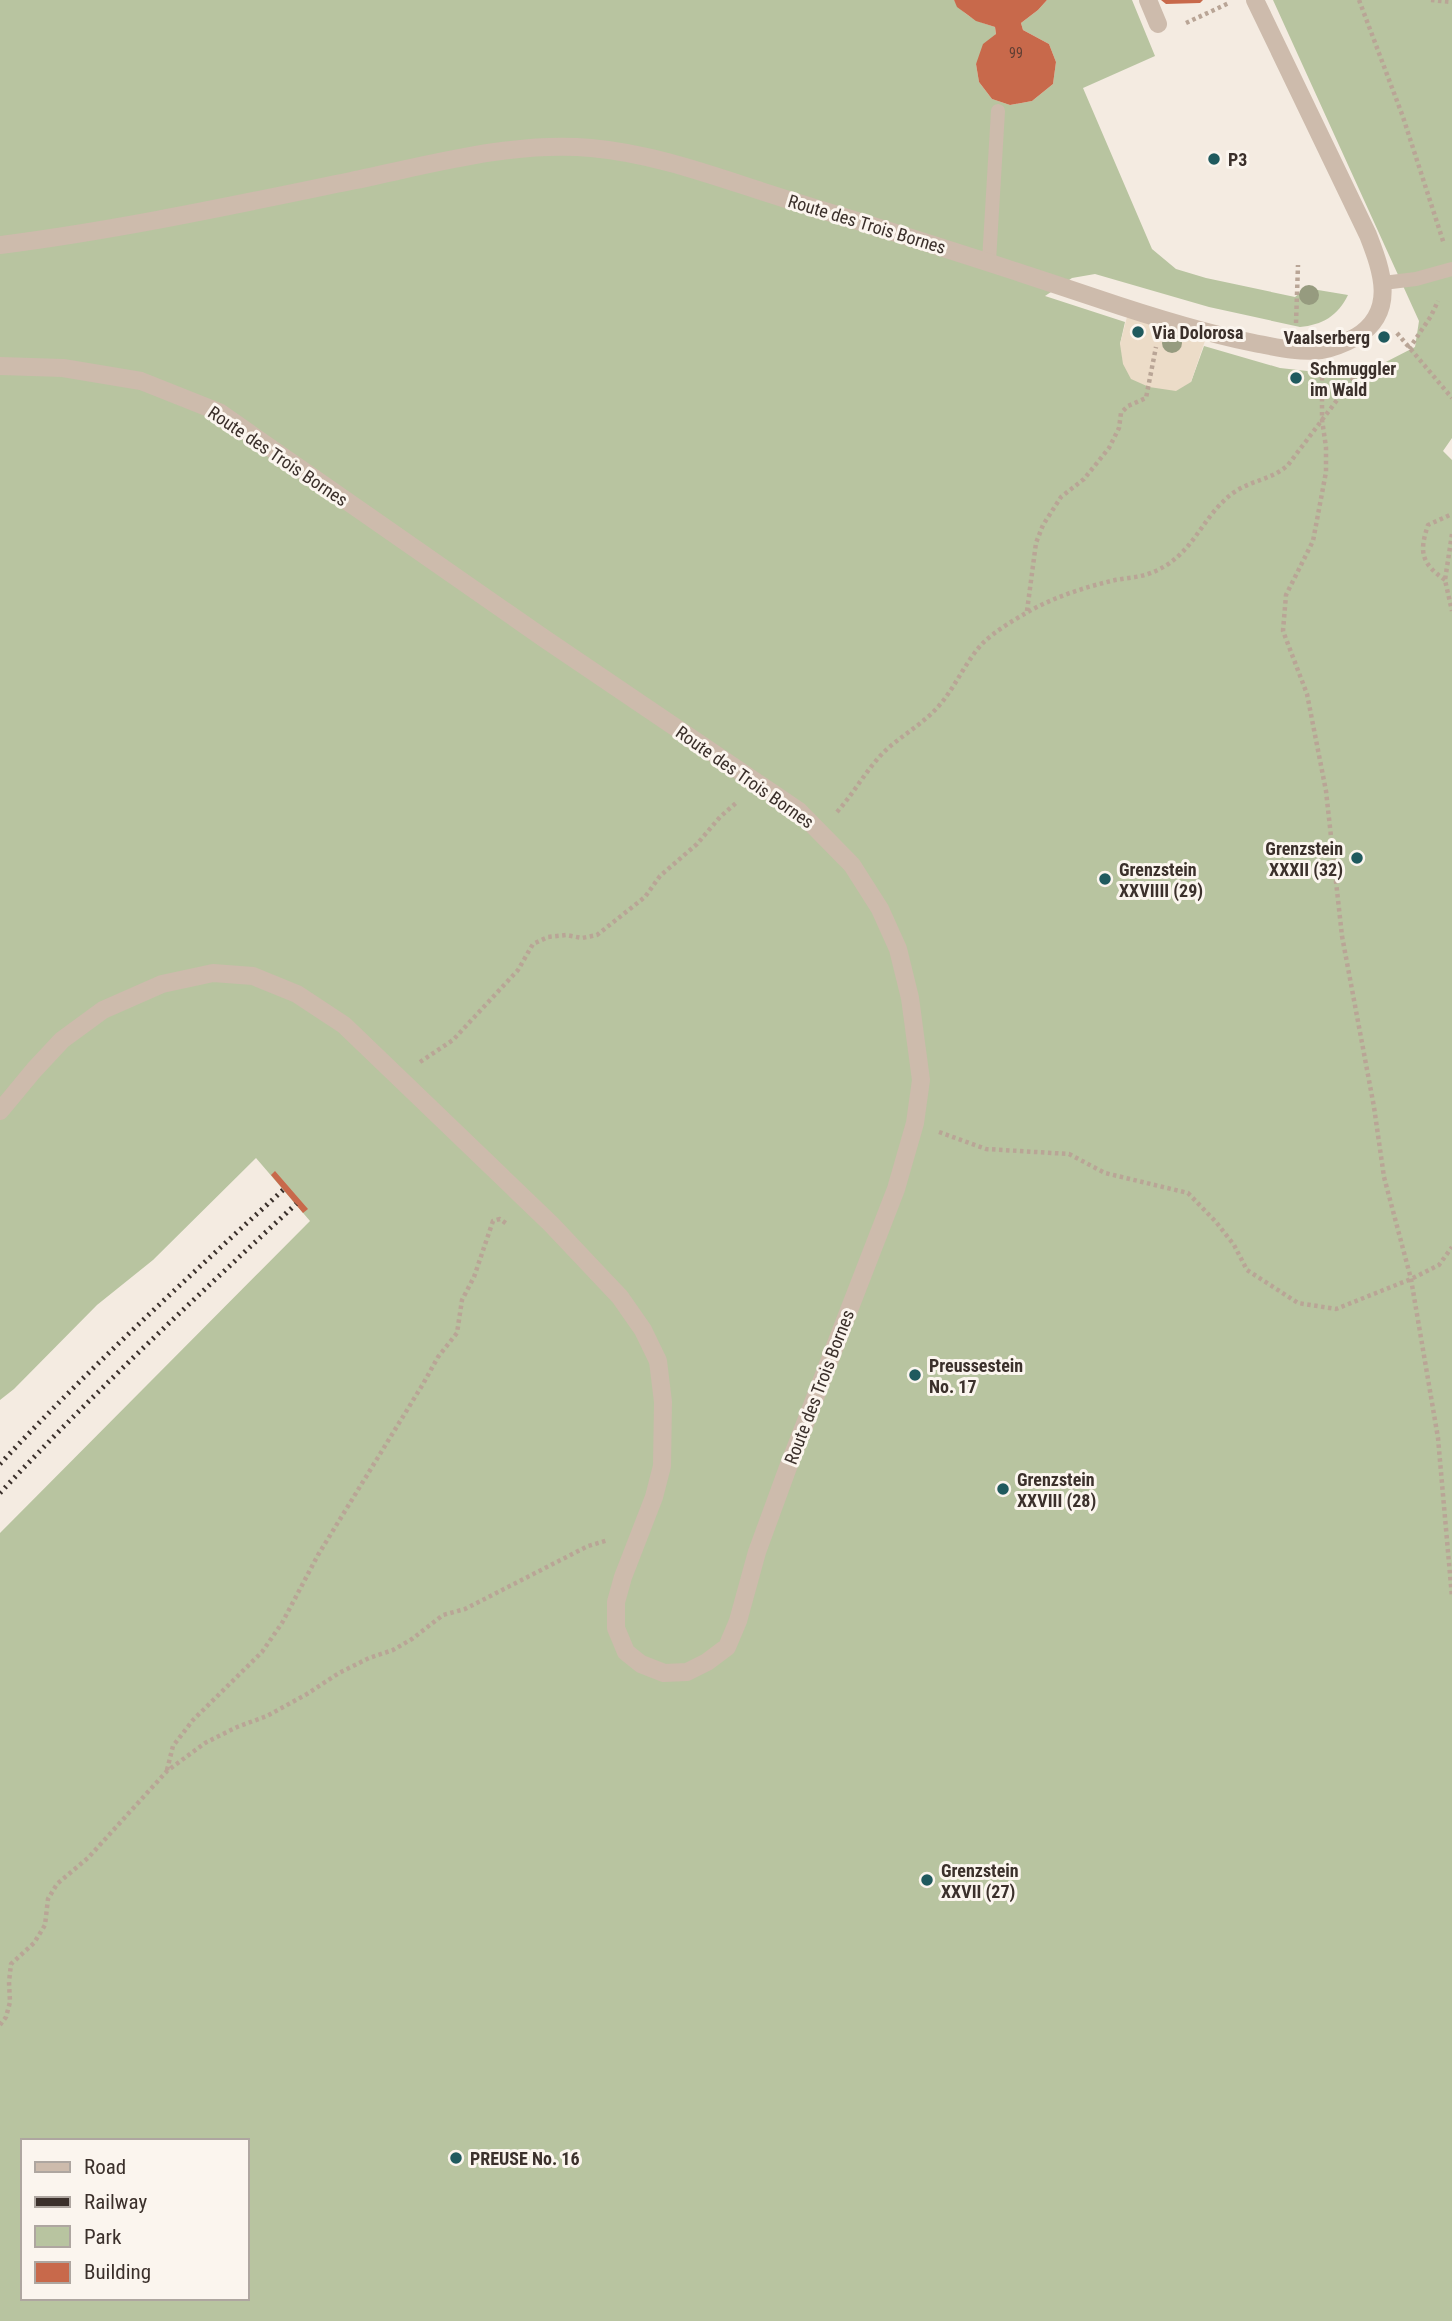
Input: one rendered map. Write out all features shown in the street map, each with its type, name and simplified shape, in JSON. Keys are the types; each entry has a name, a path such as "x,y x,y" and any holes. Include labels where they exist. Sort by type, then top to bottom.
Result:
{"street":[{"path":"1148,0 1166,26"},
{"path":"1255,0 1368,236 1383,284 1380,310"},
{"name":"Route des Trois Bornes","path":"0,246 84,234 466,158 536,148 590,148 651,157 989,261 1161,320 1243,341 1291,350 1323,349 1344,344 1362,333 1376,320 1380,310"},
{"name":"Route des Trois Bornes","path":"0,366 63,368 141,381 219,412 533,631 799,811 852,865 880,909 898,949 910,998 921,1080 915,1123 896,1189 757,1552 738,1621 727,1647 708,1662 687,1672 664,1673 641,1664 626,1652 616,1628 616,1602 635,1542 654,1497 662,1466 664,1428 658,1361 643,1330 620,1297 551,1224 344,1025 298,994 253,976 213,973 162,984 103,1010 62,1040 0,1111"}],"lane":[{"path":"989,261 998,111"},
{"path":"1383,284 1416,279 1452,269"}],"path":[{"path":"1166,26 1236,0"},
{"path":"1359,0 1403,117 1452,269 1431,316 1409,349"},
{"path":"1431,0 1452,2"},
{"path":"1291,350 1296,322 1298,265"},
{"path":"1380,310 1409,349 1452,398"},
{"path":"1027,612 1036,543 1043,525 1061,497 1084,479 1109,448 1119,428 1121,413 1128,406 1146,398 1161,320"},
{"path":"820,831 887,749 935,710 950,693 984,642 1027,612 1085,588 1148,574 1176,559 1198,535 1215,509 1237,490 1279,473 1353,379 1363,356 1362,333"},
{"path":"1323,349 1322,420 1326,472 1313,541 1286,595 1283,631 1307,694 1326,791 1342,936 1374,1107 1384,1177 1411,1279 1438,1438 1452,1597"},
{"path":"1445,580 1428,568 1422,545 1429,525 1452,514"},
{"path":"1452,534 1445,580 1452,611"},
{"path":"398,1077 453,1040 518,971 533,944 548,937 566,935 582,938 597,935 624,916 645,897 660,876 758,784"},
{"path":"915,1123 986,1149 1069,1154 1105,1173 1188,1193 1234,1245 1247,1270 1298,1303 1336,1309 1439,1265 1452,1247"},
{"path":"167,1771 173,1746 193,1720 262,1651 282,1623 318,1555 438,1357 457,1333 462,1300 474,1277 493,1221 500,1219 510,1226"},
{"path":"0,2025 6,2017 10,2002 11,1964 34,1943 45,1925 48,1899 57,1884 88,1858 167,1771 205,1743 267,1716 369,1658 393,1650 443,1615 486,1600 588,1546 607,1540 635,1542"}],"green space":[{"path":"0,0 954,0 967,14 995,27 996,34 976,64 979,82 992,99 1010,105 1032,101 1053,84 1056,62 1049,44 1023,30 1021,23 1047,0 1132,0 1155,56 1083,88 1152,249 1176,269 1206,278 1295,297 1306,288 1348,295 1339,309 1328,318 1300,327 1209,307 1095,274 1072,278 1045,296 1125,322 1120,344 1191,382 1204,346 1280,368 1307,371 1378,366 1415,347 1419,321 1273,0 1452,0 1452,438 1443,451 1452,460 1452,2321 0,2321 0,1533 310,1221 256,1158 153,1260 97,1305 0,1400"}],"shaded area":[{"path":"1129,309 1208,332 1191,382 1176,391 1149,387 1131,379 1123,364 1120,344"}],"building":[{"path":"954,0 1047,0 1021,23 1023,30 1049,44 1056,62 1053,84 1032,101 1010,105 992,99 979,82 976,64 983,44 996,34 995,27 976,21 957,7"},
{"path":"1161,0 1203,0 1200,3 1166,4"},
{"path":"275,1171 308,1209 303,1213 271,1175"}],"railway":[{"path":"0,1464 174,1290 283,1190"},
{"path":"0,1493 108,1382 296,1204"}],"place":[{"name":"P3","path":"1214,159"},
{"name":"Via Dolorosa","path":"1138,332"},
{"name":"Vaalserberg","path":"1384,337"},
{"name":"Schmuggler im Wald","path":"1296,378"},
{"name":"Grenzstein XXXII (32)","path":"1357,858"},
{"name":"Grenzstein XXVIIII (29)","path":"1105,879"},
{"name":"Preussestein No. 17","path":"915,1375"},
{"name":"Grenzstein XXVIII (28)","path":"1003,1489"},
{"name":"Grenzstein XXVII (27)","path":"927,1880"},
{"name":"PREUSE No. 16","path":"456,2158"}]}
